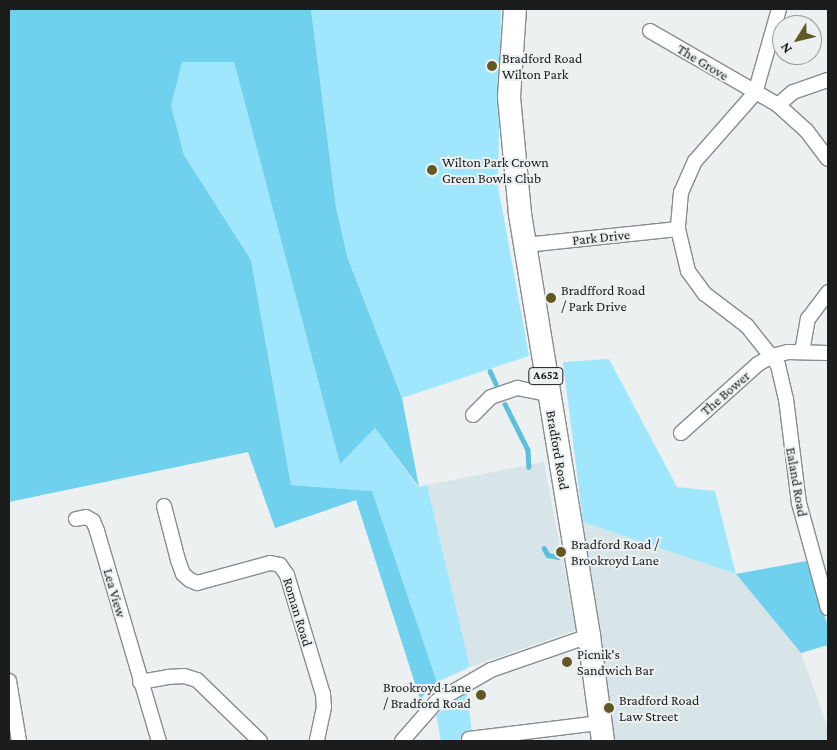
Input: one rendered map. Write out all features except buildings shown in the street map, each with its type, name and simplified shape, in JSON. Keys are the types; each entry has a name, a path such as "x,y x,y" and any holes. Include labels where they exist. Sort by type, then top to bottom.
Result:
{"main road":[{"name":"Bradford Road","path":"515,9 509,97 524,245 589,636 602,732"}],"street":[{"path":"755,93 779,9"},
{"name":"The Grove","path":"650,31 778,105 806,130 828,159"},
{"path":"778,105 793,92 828,80"},
{"name":"Ealand Road","path":"755,93 695,162 681,192 678,229 688,271 705,294 747,326 772,356 785,392 799,503 828,608"},
{"name":"Park Drive","path":"524,245 678,229"},
{"path":"802,352 808,319 828,292"},
{"path":"772,356 802,352 828,353"},
{"name":"The Bower","path":"681,433 758,364 772,356"},
{"path":"473,415 491,397 517,388 549,394"},
{"name":"Roman Road","path":"164,506 178,560 183,574 190,580 197,583 270,563 280,565 287,575 323,694 324,707 317,741"},
{"name":"Lea View","path":"76,519 86,517 93,521 97,531 140,682 159,741"},
{"path":"402,741 437,701 491,670 589,636"},
{"path":"140,682 176,676 197,680 260,741"},
{"path":"9,681 19,741"},
{"path":"469,739 602,732"}],"shaded area":[{"path":"9,9 311,9 336,207 348,259 402,398 419,487 375,428 340,464 234,62 182,62 171,106 184,155 251,260 291,485 372,491 437,682 420,699 356,500 275,528 248,452 9,502"},
{"path":"311,9 501,9 498,186 529,356 402,398 348,259 336,207"},
{"path":"182,62 234,62 340,464 375,428 418,487 427,485 470,667 437,682 372,491 291,485 251,260 184,155 170,106"},
{"path":"609,359 677,487 715,491 736,574 583,522 563,362"},
{"path":"544,462 576,630 470,667 427,485"},
{"path":"583,522 736,574 801,653 828,728 828,741 612,741"},
{"path":"806,561 828,626 828,645 801,653 736,574"},
{"path":"467,692 473,741 441,741 436,715"}],"waterway":[{"path":"490,371 496,384"},
{"path":"505,404 528,450 529,467"},
{"path":"544,548 548,555 558,557"}],"place":[{"name":"Bradford Road Wilton Park","path":"492,66"},
{"name":"Wilton Park Crown Green Bowls Club","path":"432,170"},
{"name":"Bradfford Road / Park Drive","path":"551,298"},
{"name":"Bradford Road / Brookroyd Lane","path":"561,552"},
{"name":"Picnik's Sandwich Bar","path":"567,662"},
{"name":"Brookroyd Lane / Bradford Road","path":"481,695"},
{"name":"Bradford Road Law Street","path":"609,708"}]}
